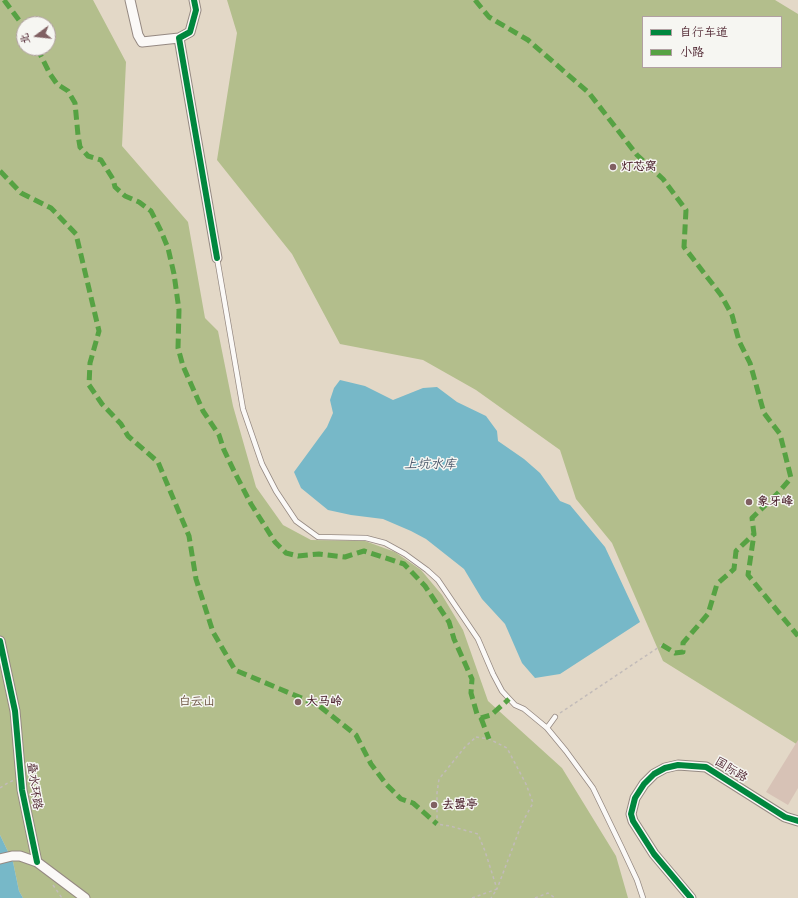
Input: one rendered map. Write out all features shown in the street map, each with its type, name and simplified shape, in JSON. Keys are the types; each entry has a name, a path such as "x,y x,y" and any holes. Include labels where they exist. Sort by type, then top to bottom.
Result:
{"street":[{"path":"130,0 138,35 142,42 179,38 190,32 196,10 194,0"},
{"path":"179,38 217,258"},
{"name":"叠水环路","path":"0,641 15,711 20,778 37,862"},
{"name":"国际路","path":"691,898 654,854 633,822 631,814 635,798 644,784 654,774 665,768 678,765 706,767 785,817 798,820"},
{"path":"0,859 20,856 37,862 85,898"}],"lane":[{"path":"217,258 243,409 262,464 276,491 296,521 318,537 366,538 385,543 405,554 438,580 478,639 502,691 515,705 524,709 547,728 593,788 637,880 643,898"},
{"path":"547,728 555,717"}],"path":[{"path":"555,717 662,644"},
{"path":"491,898 497,889 522,823 533,803 526,784 507,748 489,739 476,737 465,747 439,779 437,793 437,824 478,834 497,889"},
{"path":"0,788 20,778"},
{"path":"472,898 497,889"},
{"path":"535,898 548,893 555,898"}],"green space":[{"name":"白云山","path":"0,0 93,0 126,62 122,146 188,222 205,318 218,331 233,406 256,487 283,525 311,540 365,541 395,552 421,570 442,595 463,630 488,701 562,768 616,856 628,898 23,898 19,891 13,862 0,835"},
{"path":"227,0 775,0 798,14 798,745 663,661 612,543 576,499 560,450 476,390 423,360 340,344 292,254 217,160 237,33"}],"water":[{"name":"上坑水库","path":"340,380 365,386 393,400 423,388 437,387 457,402 486,416 497,431 498,441 524,459 540,473 560,501 570,505 605,547 640,622 560,674 535,678 522,663 505,624 482,599 464,569 426,539 411,531 383,519 351,515 328,510 301,488 294,472 327,427 333,413 330,400 334,388"},
{"path":"0,835 13,862 19,891 23,898 0,898"}],"building":[{"path":"798,740 798,788 788,805 766,792"}],"marked path":[{"path":"4,0 16,16"},
{"path":"475,0 489,17 528,40 589,93 637,155 663,179 686,210 684,247 721,295 732,315 739,341 750,363 764,413 780,434 791,478 752,518 754,534 748,575 798,636"},
{"path":"41,56 57,84 68,91 75,103 80,147 88,156 101,160 113,179 115,187 125,196 139,202 151,211 161,231 168,248 174,274 179,310 178,348 183,366 203,411 219,435 224,450 251,504 275,542 286,553 298,556 319,554 345,557 364,551 404,564 425,586 449,622 454,639 472,679 471,693 477,714 481,718 491,715 509,699"},
{"path":"0,171 21,193 51,208 76,234 99,331 90,363 89,385 102,404 121,424 128,436 158,462 189,536 196,579 213,632 235,670 318,705 356,735 371,764 386,784 401,799 413,803 437,824"},
{"path":"662,645 675,653 683,652 683,643 708,614 717,584 734,569 736,551 754,534"},
{"path":"481,718 489,739"}],"cycle path":[{"path":"194,0 196,10 190,32 179,38 217,258"},
{"path":"0,641 15,711 22,790 37,862"},
{"path":"691,898 654,854 633,821 631,814 635,798 644,784 654,774 665,768 678,765 706,767 785,817 798,821"}],"place":[{"name":"灯芯窝","path":"613,167"},
{"name":"象牙峰","path":"749,502"},
{"name":"大马岭","path":"298,702"},
{"name":"去嚣亭","path":"434,805"}]}
